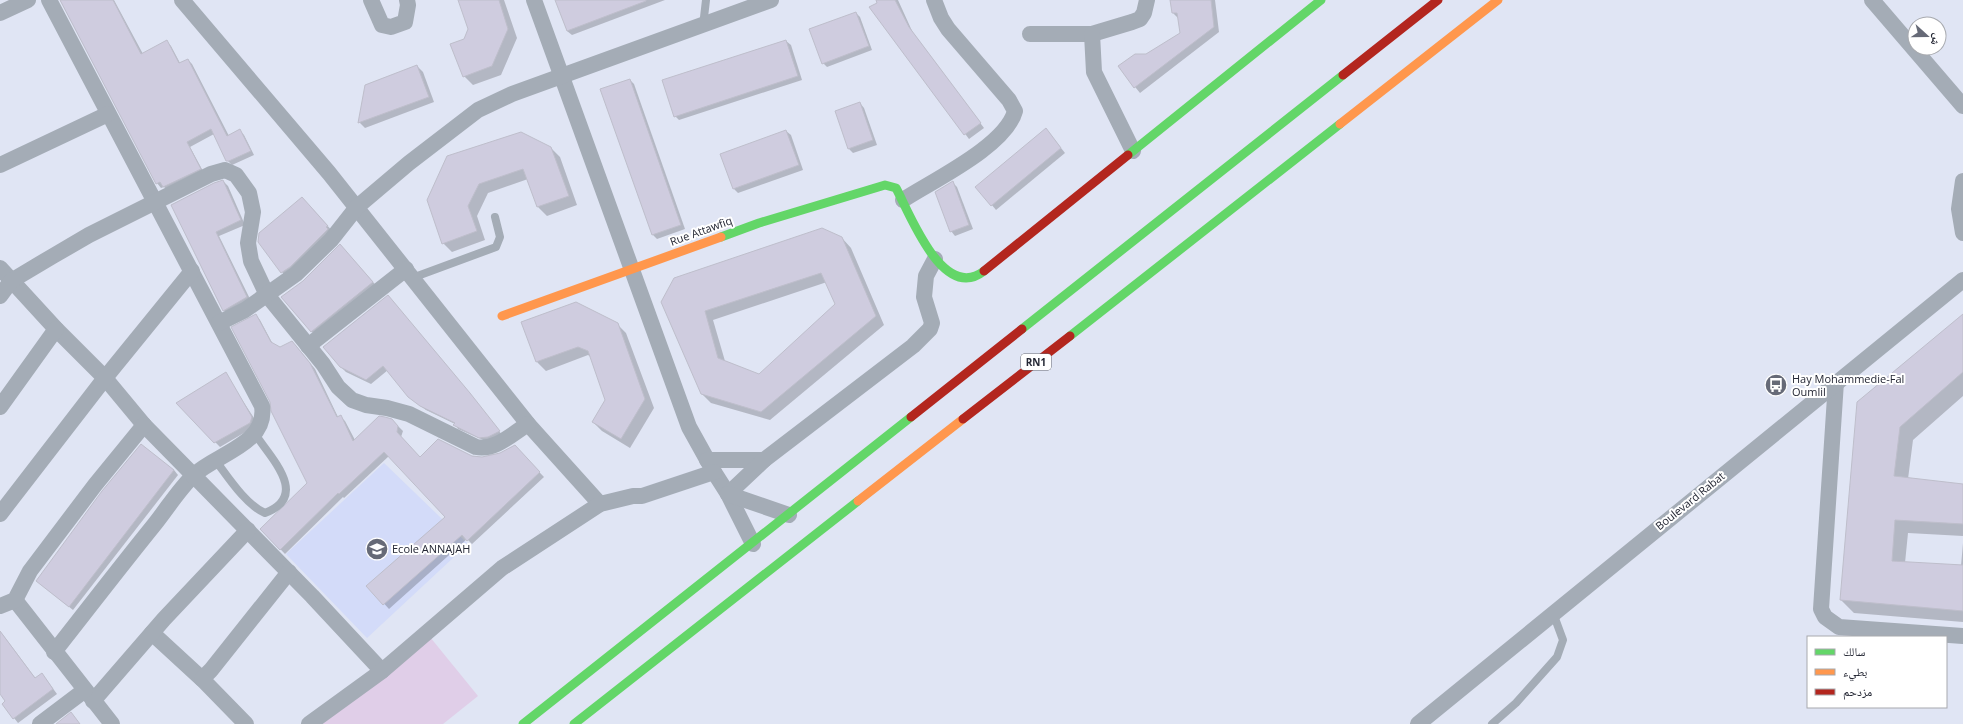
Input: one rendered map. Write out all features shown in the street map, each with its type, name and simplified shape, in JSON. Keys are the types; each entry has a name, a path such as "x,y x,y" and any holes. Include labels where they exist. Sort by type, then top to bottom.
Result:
{"main road":[{"path":"903,200 935,259 948,273 966,278 976,276 1133,152 1321,0"},
{"path":"523,724 753,544 1438,0"},
{"name":"RN1","path":"574,724 1498,0"},
{"name":"Rue Attawfiq","path":"502,316 759,223 871,188 890,185 896,188 903,200"}],"street":[{"path":"0,13 28,0"},
{"path":"49,0 262,406 262,422 255,434 194,475 54,652"},
{"path":"182,0 357,207 528,424 600,504"},
{"path":"371,0 382,25 391,28 405,22 408,5 407,0"},
{"path":"534,0 633,269 689,427 710,466 728,494 753,544"},
{"path":"219,323 268,296 296,274 331,240 357,207 409,163 478,110 512,94 703,26 771,0"},
{"path":"903,200 977,154 1000,134 1013,118 1015,111 1009,100 948,29 941,18 934,0"},
{"path":"1030,34 1092,34 1140,19 1144,13 1147,0"},
{"path":"1872,0 1963,106"},
{"path":"1092,34 1094,72 1133,152"},
{"path":"0,165 108,114"},
{"path":"0,296 11,281 90,235 211,174 225,170 236,175 249,193 253,212 248,243 251,261 268,296 323,364 338,387 352,400 409,414 476,447 490,448 528,424"},
{"path":"1963,181 1959,209 1963,233"},
{"path":"728,494 764,460 913,346 930,329 932,318 924,297 926,276 935,259"},
{"path":"0,268 56,329 105,378 144,425 289,572 382,671"},
{"path":"0,514 105,378 192,271"},
{"path":"308,346 409,273"},
{"name":"Boulevard Rabat","path":"1418,724 1963,280"},
{"path":"0,407 56,329"},
{"path":"1836,382 1821,609 1825,617 1840,627 1963,636"},
{"path":"112,724 54,652 7,602 99,480 144,425"},
{"path":"310,724 382,671 502,568 600,504 634,496 642,496 710,466 764,460"},
{"path":"728,494 789,515"},
{"path":"40,724 89,695 152,633 248,530"},
{"path":"202,679 211,670 289,572"},
{"path":"152,633 202,679 246,724"}],"lane":[{"path":"703,26 706,0"},
{"path":"409,273 496,247 500,237 495,217"},
{"path":"216,461 230,481 258,510 265,513 273,510 282,502 286,495 287,485 281,471 255,434"},
{"path":"1492,724 1516,703 1557,657 1563,640 1553,613"}],"shaded area":[{"name":"Ecole ANNAJAH","path":"384,463 468,544 367,638 286,554"},
{"path":"430,637 478,696 443,724 322,724"}],"building":[{"path":"60,0 113,0 141,54 167,40 179,63 188,59 227,136 240,129 251,151 226,161 211,129 187,142 201,169 163,187 160,182 156,184"},
{"path":"458,0 499,0 508,29 492,66 463,77 450,44 464,39 468,29"},
{"path":"555,0 646,0 646,1 567,31"},
{"path":"876,0 895,0 909,27 981,123 964,135 869,7 877,3"},
{"path":"1170,0 1211,0 1214,27 1134,88 1118,66 1135,54 1146,54 1180,33 1177,13 1172,13"},
{"path":"856,12 869,46 822,64 809,29"},
{"path":"786,40 798,76 674,117 662,80"},
{"path":"417,65 429,97 358,123 365,85"},
{"path":"630,79 681,225 652,235 600,89"},
{"path":"860,102 873,140 848,149 835,111"},
{"path":"1046,128 1061,148 991,206 975,187"},
{"path":"786,130 799,165 733,189 720,154"},
{"path":"521,132 551,147 569,196 537,207 523,169 479,184 468,206 477,231 442,244 427,200 447,156"},
{"path":"223,180 241,220 216,232 247,297 223,311 171,205"},
{"path":"953,181 969,225 950,232 935,192"},
{"path":"302,197 328,226 326,227 328,229 290,267 281,273 258,242 259,233"},
{"path":"822,228 842,237 876,316 761,412 701,394 661,302 674,278","holes":["821,273 835,304 759,374 718,358 705,311"]},
{"path":"340,244 373,282 311,332 281,297 303,281"},
{"path":"388,295 500,431 488,437 479,438 453,425 455,423 420,406 408,397 383,366 366,380 340,367 323,347"},
{"path":"576,302 618,323 645,399 621,439 592,422 605,400 588,351 578,347 536,362 521,322"},
{"path":"256,314 271,342 280,347 292,341 310,363 337,417 341,415 353,441 379,416 392,419 398,426 397,432 420,457 438,439 472,456 482,457 500,453 515,445 540,472 467,541 462,535 383,605 366,586 445,517 384,452 339,494 338,493 280,550 260,529 307,483 271,411 270,402 231,327"},
{"path":"1963,314 1963,372 1900,427 1894,476 1963,484 1963,524 1895,520 1892,561 1963,565 1963,611 1840,600 1857,402"},
{"path":"226,372 252,417 250,423 214,443 176,403"},
{"path":"141,444 174,470 69,607 36,581 102,491"},
{"path":"0,631 35,678 42,673 53,689 13,719 2,704 5,701 0,694"},
{"path":"71,712 80,724 56,724"}],"traffic: fast":[{"path":"1128,155 1321,0"},
{"path":"1022,329 1343,75"},
{"path":"1070,336 1340,124"},
{"path":"721,237 759,223 885,185 896,188 919,234 942,266 955,275 969,278 984,271"},
{"path":"523,724 911,417"},
{"path":"574,724 858,501"}],"traffic: slow":[{"path":"1340,124 1498,0"},
{"path":"502,316 721,237"},
{"path":"858,501 963,419"}],"traffic: jam":[{"path":"1343,75 1438,0"},
{"path":"984,271 1128,155"},
{"path":"911,417 1022,329"},
{"path":"963,419 1070,336"}],"place":[{"name":"Hay Mohammedie-Fal Oumlil","path":"1776,385"},
{"name":"Ecole ANNAJAH","path":"377,549"}]}
